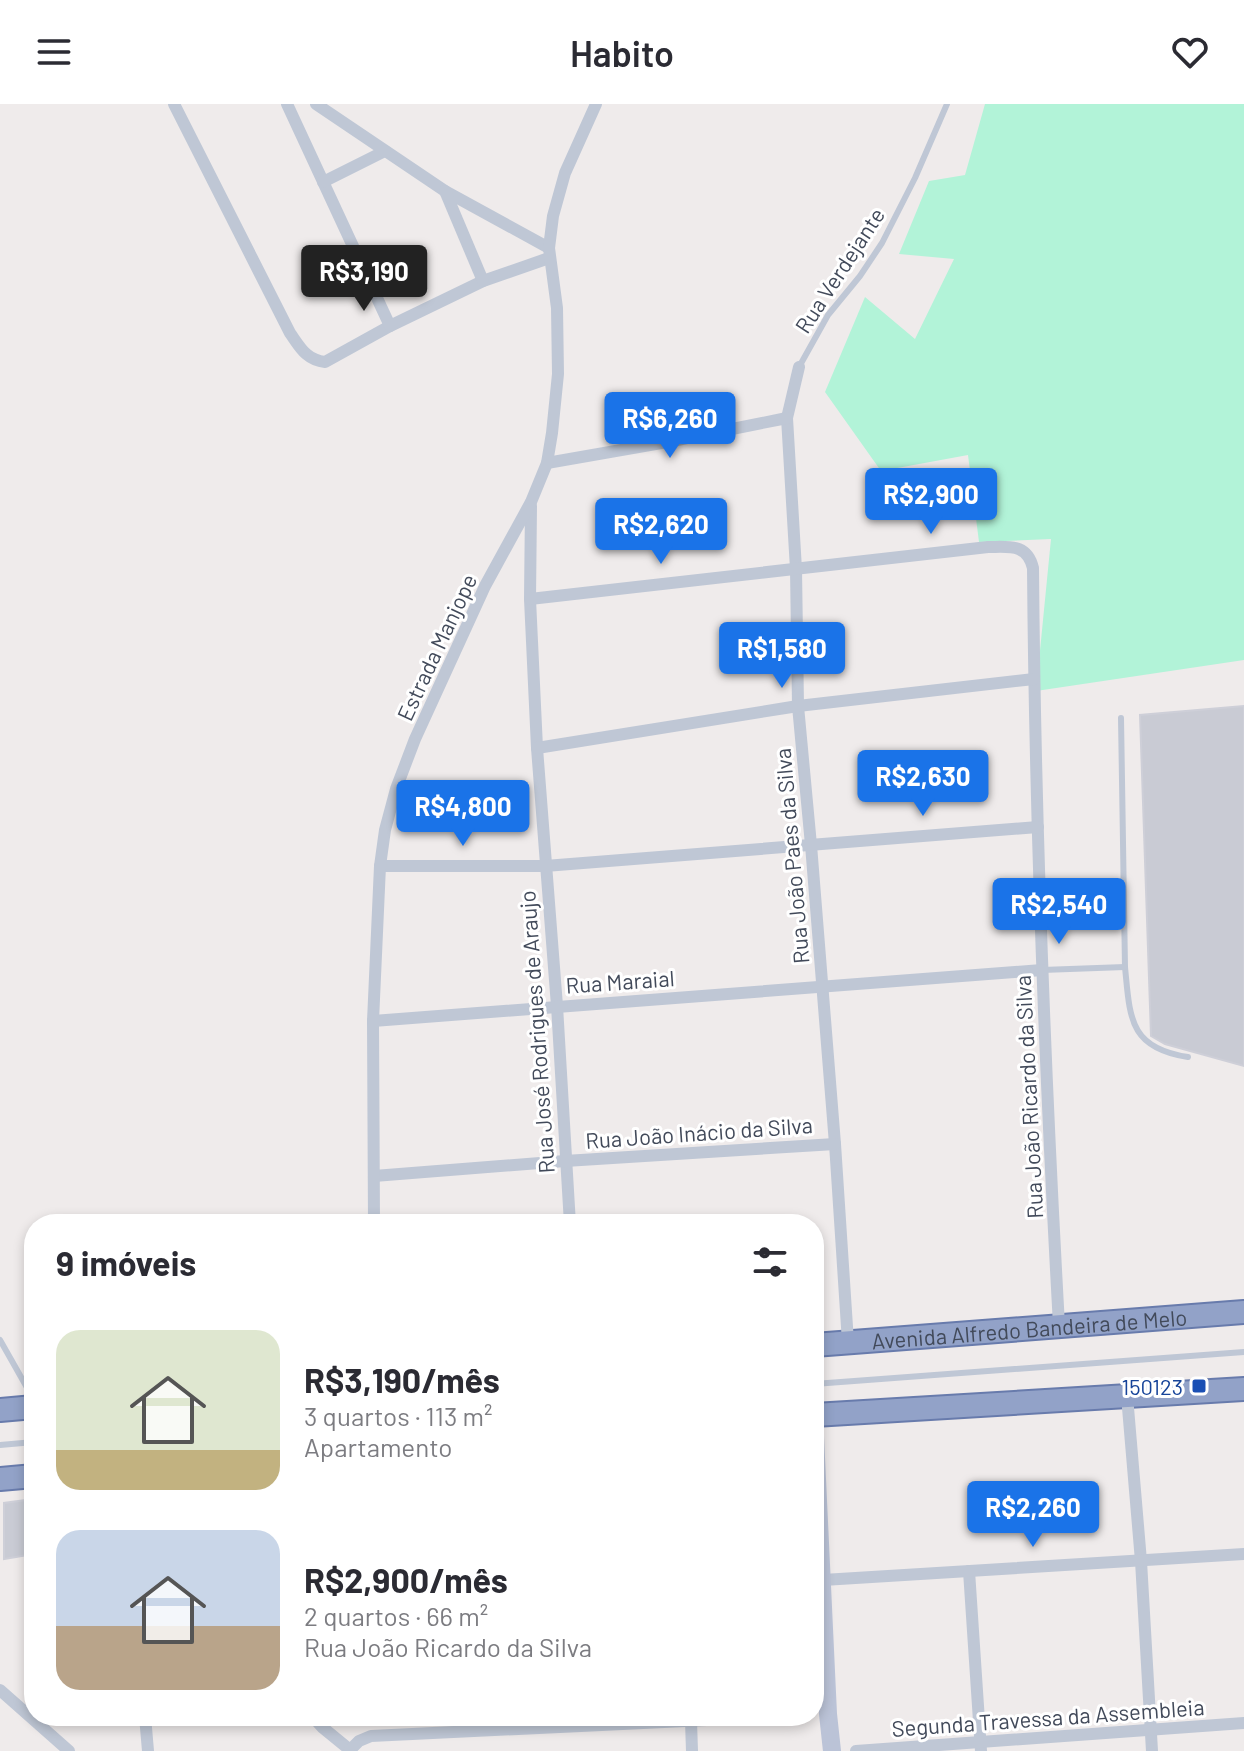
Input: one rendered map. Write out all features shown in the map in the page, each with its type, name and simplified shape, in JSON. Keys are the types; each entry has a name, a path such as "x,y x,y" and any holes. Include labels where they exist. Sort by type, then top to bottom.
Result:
{"highway":[{"name":"Avenida Alfredo Bandeira de Melo","path":"824,1344 1244,1312"},
{"path":"824,1414 1244,1389"},
{"path":"0,1410 24,1408"},
{"path":"0,1479 24,1477"}],"main road":[{"path":"824,1724 832,1751"}],"street":[{"path":"174,104 290,333 308,358 315,361 325,362 390,326 549,253"},
{"path":"287,104 390,326"},
{"path":"316,104 445,191 549,253"},
{"name":"Estrada Manjope","path":"374,1214 373,1021 380,866 385,830 415,739 485,586 531,502 547,463 558,374 557,308 549,253 553,216 565,173 596,104"},
{"path":"323,182 385,151"},
{"path":"445,191 483,281"},
{"name":"Rua João Paes da Silva","path":"799,367 787,418 796,569 798,706 835,1144 848,1342"},
{"path":"547,463 787,418"},
{"name":"Rua José Rodrigues de Araujo","path":"531,502 530,599 537,748 569,1214"},
{"name":"Rua João Ricardo da Silva","path":"530,599 988,547 1011,547 1023,550 1030,556 1033,568 1042,970 1059,1325"},
{"path":"537,748 798,706 1034,679"},
{"path":"380,866 545,866 1038,827"},
{"name":"Rua Maraial","path":"373,1021 1042,970"},
{"name":"Rua João Inácio da Silva","path":"374,1176 835,1144"},
{"path":"1127,1396 1152,1751"},
{"path":"824,1580 1244,1554"},
{"path":"969,1571 980,1746"},
{"path":"0,1690 24,1711"},
{"name":"Segunda Travessa da Assembleia","path":"856,1751 980,1746 1244,1723"},
{"path":"41,1726 69,1751"},
{"path":"146,1726 148,1751"},
{"path":"321,1726 349,1751 359,1741 371,1736 584,1726"},
{"path":"691,1726 692,1751"}],"lane":[{"name":"Rua Verdejante","path":"799,367 828,315 882,243 947,104"},
{"path":"1121,718 1128,1003 1135,1026 1144,1041 1164,1052 1188,1057"},
{"path":"1042,970 1125,967"},
{"path":"0,1340 24,1382"},
{"path":"824,1383 1244,1352"},
{"path":"0,1445 24,1443"}],"green space":[{"path":"985,104 1244,104 1244,660 1036,691 1051,539 979,542 968,455 881,471 825,392 865,297 915,339 954,259 899,254 929,181 965,175"}],"building":[{"path":"1244,706 1244,1066 1165,1044 1151,1036 1140,715"},
{"path":"24,1500 24,1556 4,1559 4,1503"}],"place":[{"name":"150123","path":"1199,1386"}]}
